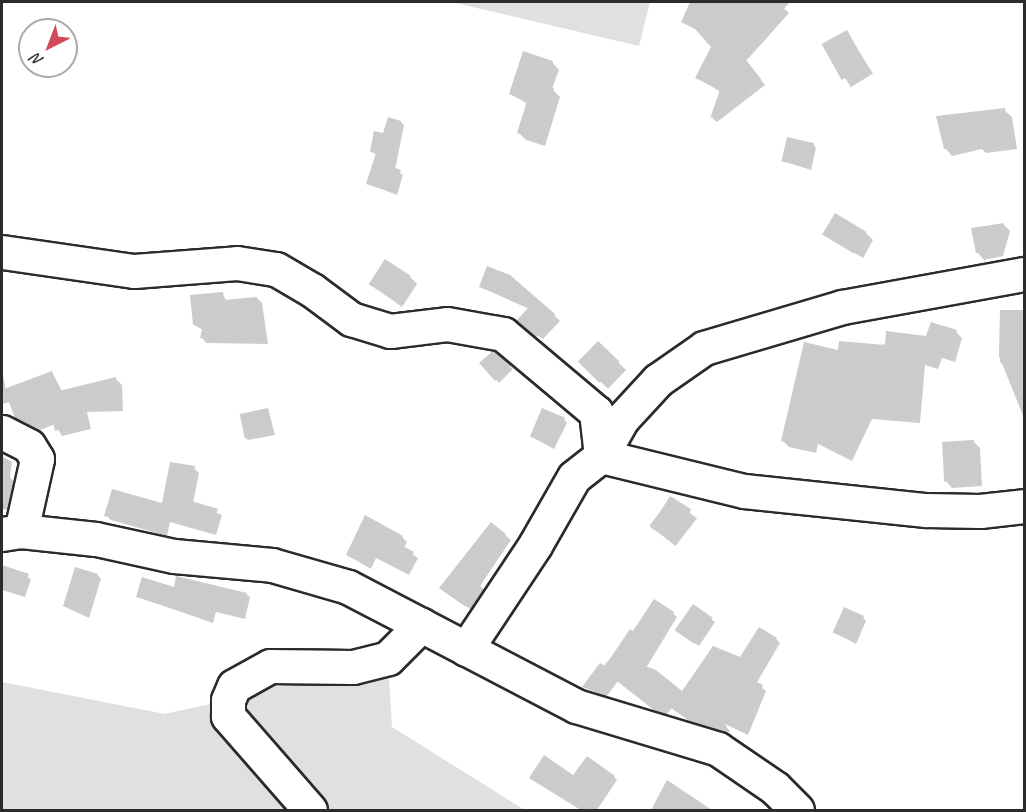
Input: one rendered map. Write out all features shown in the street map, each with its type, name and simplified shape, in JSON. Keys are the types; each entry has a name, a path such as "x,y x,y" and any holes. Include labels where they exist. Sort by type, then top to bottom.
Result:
{"street":[{"path":"2,252 134,271 237,263 276,269 312,290 351,320 390,331 447,324 503,334 596,412 602,456"},
{"path":"466,649 535,545 574,477 602,456 622,419 658,380 704,348 842,307 1024,274"},
{"path":"2,432 28,446 37,459 11,533 96,539 174,556 272,565 348,587 576,706 718,749 775,788 797,810"},
{"path":"602,456 744,491 926,510 980,511 1024,506"},
{"path":"310,810 228,716 228,700 234,686 270,666 353,667 388,658 421,625"}],"shaded area":[{"path":"451,2 650,2 639,46"},
{"path":"388,658 392,727 525,810 2,810 2,682 165,714 228,700 234,686"}],"building":[{"path":"690,2 790,2 742,55 761,79 710,118 720,90 695,78 711,47 695,29 681,22"},
{"path":"847,30 867,66 842,80 822,44"},
{"path":"523,51 553,61 544,85 554,88 537,139 517,133 527,101 509,94"},
{"path":"1005,108 1010,142 977,147 976,142 944,149 936,116"},
{"path":"388,117 401,121 392,167 401,170 393,193 366,184 376,153 370,152 374,131 383,133"},
{"path":"787,137 814,143 809,168 781,161"},
{"path":"835,213 867,232 854,253 822,234"},
{"path":"1004,223 996,249 976,253 971,228"},
{"path":"385,259 411,276 395,301 369,284"},
{"path":"487,266 510,275 555,314 536,337 516,321 529,307 479,287"},
{"path":"223,292 224,300 257,297 263,340 200,338 203,325 193,325 190,295"},
{"path":"1000,310 1024,310 1024,418 999,356"},
{"path":"931,322 957,330 950,357 936,353 932,364 920,360 915,418 866,413 845,456 812,439 810,448 781,441 804,342 838,350 839,341 885,345 886,331 926,336"},
{"path":"598,341 620,362 599,383 578,362"},
{"path":"493,351 511,365 495,381 479,363"},
{"path":"52,371 59,391 116,377 118,405 82,406 86,423 55,431 52,418 31,426 15,418 4,389"},
{"path":"268,408 273,432 245,438 240,414"},
{"path":"542,408 565,418 553,446 530,437"},
{"path":"974,440 976,480 944,482 942,442"},
{"path":"170,462 195,466 188,500 218,509 211,531 165,518 163,532 104,516 112,489 162,503"},
{"path":"670,496 691,509 672,541 650,527"},
{"path":"365,515 403,536 399,544 414,552 404,571 371,554 365,565 346,555"},
{"path":"491,522 506,534 474,580 481,585 466,607 439,588"},
{"path":"2,565 29,574 22,595 2,589"},
{"path":"75,567 98,574 86,613 63,606"},
{"path":"176,576 247,593 242,616 213,609 210,620 136,597 142,577 174,587"},
{"path":"654,599 674,612 642,665 656,670 682,691 713,646 740,657 759,627 777,638 752,680 763,685 744,732 722,722 727,726 723,731 688,720 667,705 662,712 654,710 613,678 602,694 582,687 600,663 605,666 630,629 633,631"},
{"path":"693,604 713,618 694,644 675,630"},
{"path":"844,607 864,616 853,642 833,633"},
{"path":"544,755 573,775 587,756 615,776 591,810 581,810 529,778"},
{"path":"667,780 712,810 651,810"}]}
